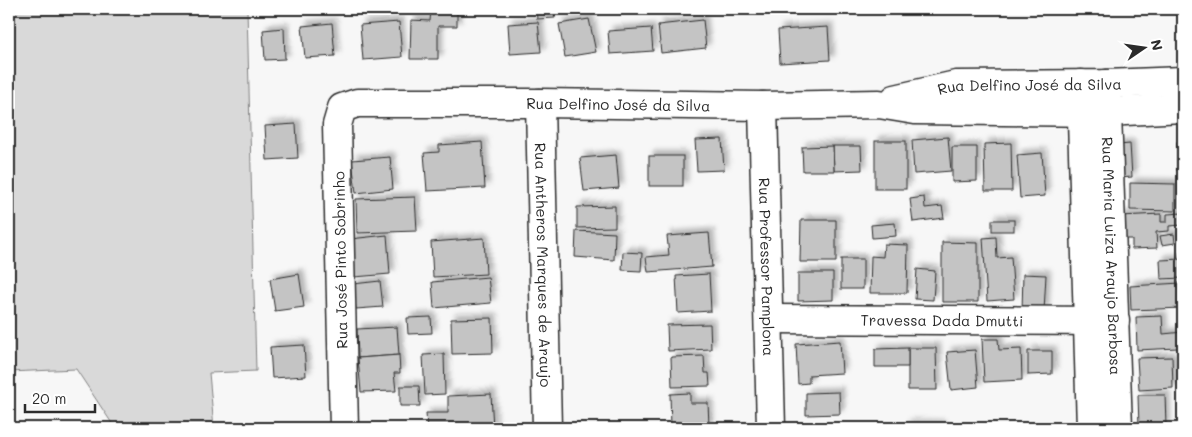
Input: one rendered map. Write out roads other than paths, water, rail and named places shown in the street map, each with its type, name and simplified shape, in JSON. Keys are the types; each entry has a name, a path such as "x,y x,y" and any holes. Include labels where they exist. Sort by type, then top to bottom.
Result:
{"street":[{"name":"Rua Delfino José da Silva","path":"879,104 956,85 1183,81"},
{"name":"Rua Maria Luiza Araujo Barbosa","path":"1091,427 1084,217 1094,112 1094,84"},
{"name":"Rua Delfino José da Silva","path":"356,104 540,103 764,106 879,104 915,110 1094,112 1183,108"},
{"name":"Rua Antheros Marques de Araujo","path":"540,103 548,428"},
{"name":"Rua José Pinto Sobrinho","path":"344,428 337,125 342,108 356,104"},
{"name":"Rua Professor Pamplona","path":"764,106 771,428"},
{"name":"Rua Maria Luiza Araujo Barbosa","path":"1094,112 1110,217 1118,427"},
{"path":"1084,217 1110,217"},
{"name":"Travessa Dada Dmutti","path":"770,319 1115,320"},
{"path":"1091,427 1118,427"}]}
